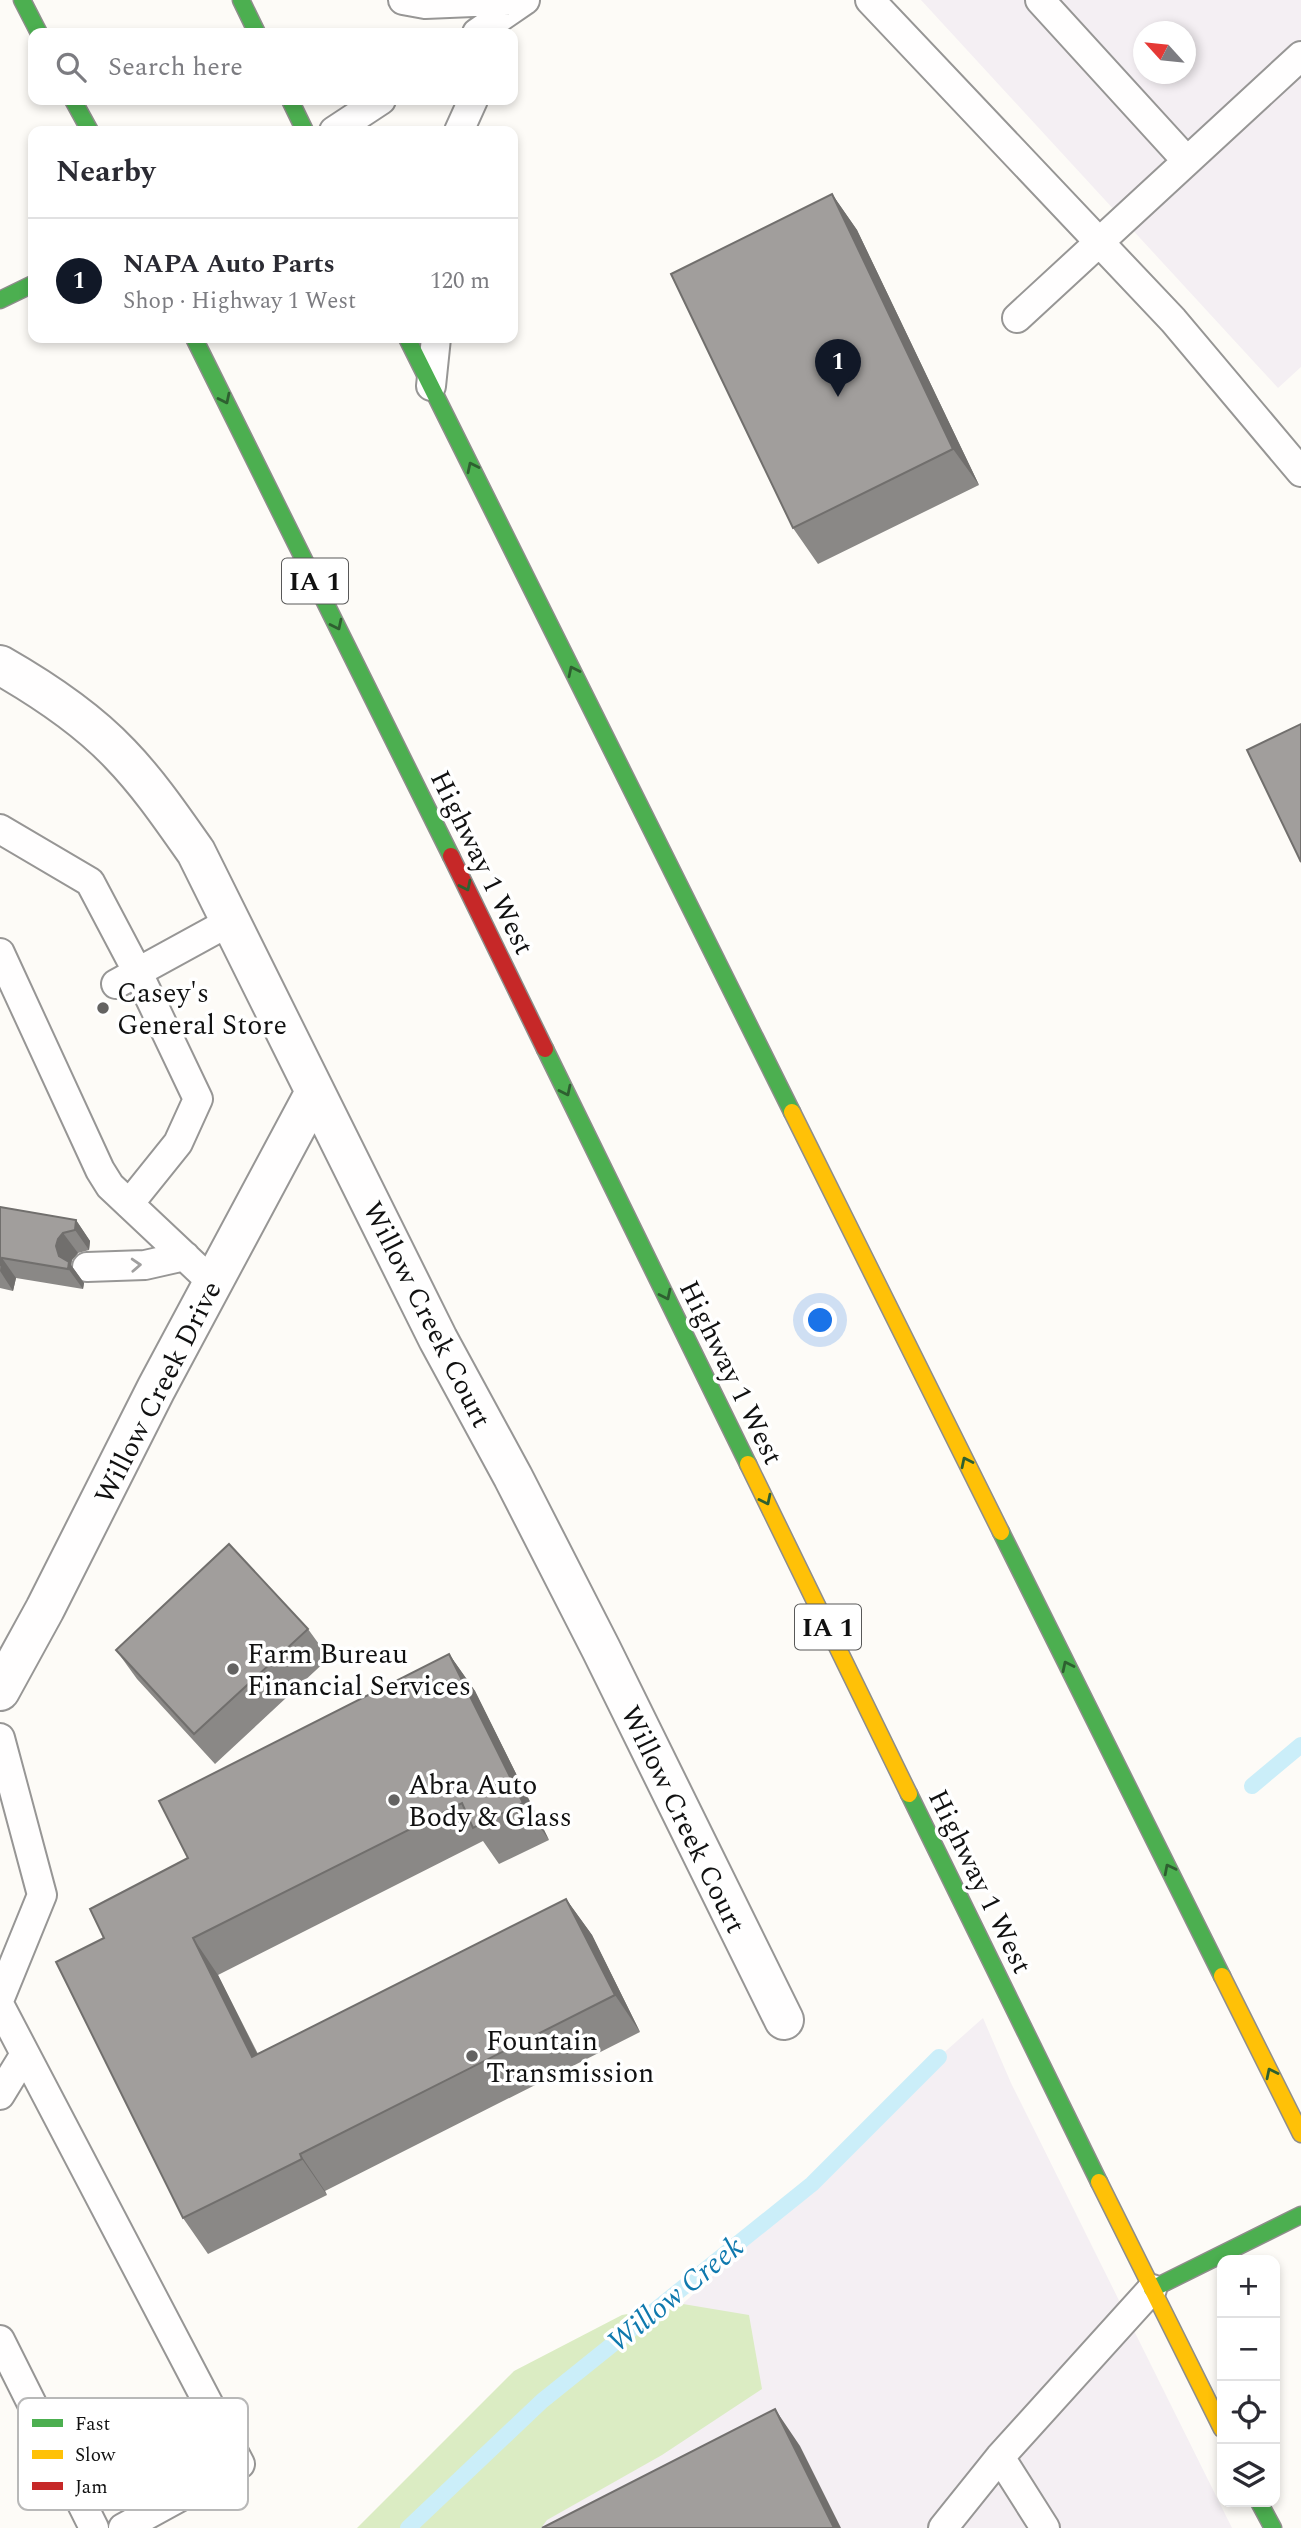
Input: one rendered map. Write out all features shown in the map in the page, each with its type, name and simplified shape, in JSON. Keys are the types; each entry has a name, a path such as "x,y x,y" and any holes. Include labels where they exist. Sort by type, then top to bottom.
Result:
{"main road":[{"path":"22,0 36,28"},
{"path":"241,0 255,28"},
{"path":"76,105 87,126"},
{"path":"292,105 303,126"},
{"path":"0,300 28,286"},
{"name":"Highway 1 West","path":"196,343 1217,2419"},
{"path":"410,343 1301,2134"},
{"path":"1152,2289 1301,2215"},
{"path":"1262,2507 1272,2528"}],"street":[{"name":"Willow Creek Court","path":"0,665 68,709 119,753 159,799 196,852 438,1339 513,1477 595,1638 784,2020"},
{"name":"Willow Creek Drive","path":"0,1691 45,1609 156,1389 315,1092"}],"lane":[{"path":"404,0 425,4 525,0"},
{"path":"484,28 525,0"},
{"path":"510,28 525,0"},
{"path":"870,0 1173,320 1301,472"},
{"path":"1040,0 1187,160"},
{"path":"1017,318 1301,55"},
{"path":"342,126 373,105"},
{"path":"461,126 471,105"},
{"path":"431,386 435,343"},
{"path":"0,829 90,882 126,977 198,1099 178,1143 129,1204"},
{"path":"126,977 231,921"},
{"path":"0,953 37,1025 100,1170 110,1186 213,1283"},
{"path":"87,1267 145,1265 185,1256"},
{"path":"0,1738 42,1895 0,1998"},
{"path":"0,2006 205,2398"},
{"path":"0,2095 25,2054"},
{"path":"943,2528 1000,2457 1152,2289"},
{"path":"0,2340 29,2398"},
{"path":"1000,2457 1045,2528"},
{"path":"85,2510 94,2528"},
{"path":"123,2528 156,2510"}],"shaded area":[{"path":"921,0 1301,0 1301,367 1278,388"},
{"path":"983,2018 1011,2083 1217,2498 1217,2507 1222,2507 1232,2528 441,2528 812,2184 939,2057"}],"green space":[{"path":"683,2304 749,2315 762,2389 662,2455 547,2520 541,2528 357,2528 514,2371 622,2315"}],"building":[{"path":"832,194 953,449 793,528 671,274"},
{"path":"1301,724 1301,862 1247,750"},
{"path":"0,1207 76,1220 75,1230 63,1233 56,1246 59,1256 69,1262 68,1269 2,1258 0,1266"},
{"name":"Farm Bureau Financial Services","path":"229,1544 308,1629 194,1734 116,1650"},
{"path":"449,1654 523,1803 473,1828 462,1803 193,1938 252,2057 566,1899 615,1995 300,2154 302,2159 183,2218 56,1962 104,1938 90,1909 188,1858 159,1801"},
{"path":"775,2409 834,2528 542,2528"}],"waterway":[{"name":"Willow Creek","path":"1252,1786 1301,1745"},
{"name":"Willow Creek","path":"408,2528 542,2401 812,2184 939,2057"}],"traffic: fast":[{"path":"22,0 36,28"},
{"path":"241,0 255,28"},
{"path":"76,105 87,126"},
{"path":"292,105 303,126"},
{"path":"0,300 28,286"},
{"path":"196,343 451,856"},
{"path":"409,343 792,1112"},
{"path":"545,1049 748,1464"},
{"path":"1001,1532 1222,1976"},
{"path":"909,1794 1099,2182"},
{"path":"1152,2289 1301,2215"},
{"path":"1262,2507 1273,2528"}],"traffic: slow":[{"path":"792,1112 1001,1532"},
{"path":"748,1464 909,1794"},
{"path":"1222,1976 1301,2134"},
{"path":"1099,2182 1217,2419"}],"traffic: jam":[{"path":"451,856 545,1049"}],"place":[{"name":"NAPA Auto Parts","path":"838,397"},
{"name":"Casey's General Store","path":"103,1008"},
{"name":"Farm Bureau Financial Services","path":"233,1669"},
{"name":"Abra Auto Body & Glass","path":"394,1800"},
{"name":"Fountain Transmission","path":"472,2056"}]}
